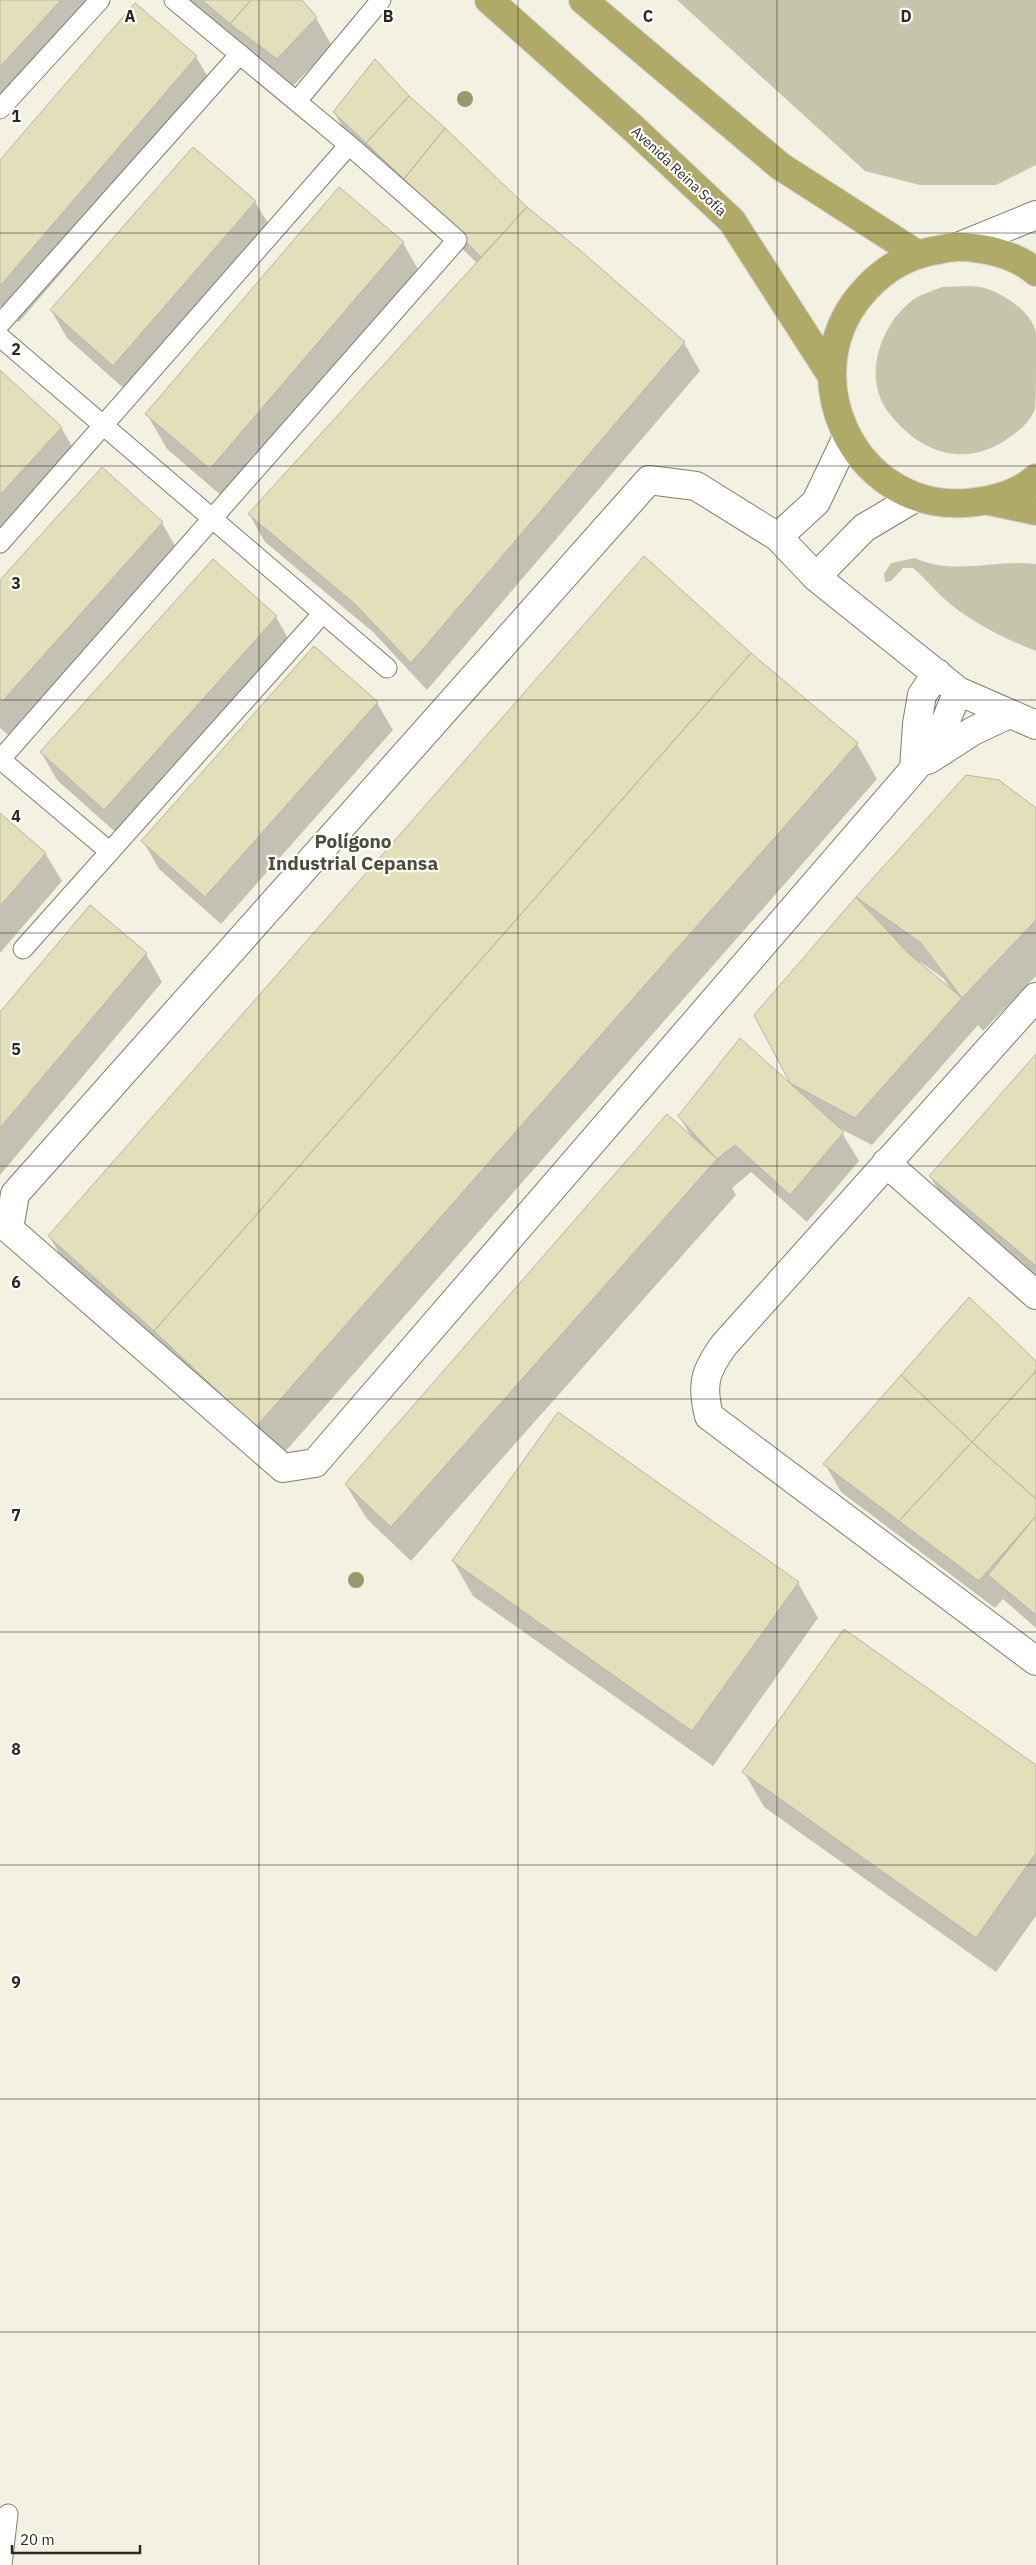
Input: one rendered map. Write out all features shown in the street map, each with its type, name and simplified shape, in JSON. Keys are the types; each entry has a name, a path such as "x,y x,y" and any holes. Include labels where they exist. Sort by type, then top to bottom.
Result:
{"highway":[{"name":"Avenida Reina Sofía","path":"488,0 633,128 732,221 831,375"},
{"path":"583,0 780,166 917,254"},
{"path":"1036,272 997,252 958,247 917,254 882,273 854,301 837,336 831,375 835,407 847,437 865,462 889,482 916,496 952,504 989,501 1028,486 1036,478"},
{"path":"989,501 1036,511"}],"street":[{"path":"958,247 1036,215"},
{"path":"778,538 816,502 847,437"},
{"path":"958,690 938,740 315,1464 283,1468 9,1229 15,1194 649,480 696,486 778,538 816,576 958,690 1036,725"},
{"path":"816,576 864,528 916,496"},
{"path":"914,768 917,724 922,695 937,673"},
{"path":"914,768 973,731 1009,714"},
{"path":"1036,997 724,1345 708,1366 704,1393 709,1416 1036,1660"},
{"path":"886,1163 1036,1295"}],"lane":[{"path":"0,110 100,0"},
{"path":"110,852 0,760 457,240 349,145 174,0"},
{"path":"297,101 381,0"},
{"path":"0,324 240,54"},
{"path":"0,543 349,145"},
{"path":"0,338 387,668"},
{"path":"23,949 323,613"},
{"path":"2,2565 8,2514"}],"shaded area":[{"path":"677,0 1036,0 1036,165 996,185 920,185 865,171"},
{"path":"975,286 997,293 1022,310 1033,325 1036,333 1036,399 1033,414 1025,425 1010,437 993,447 977,453 945,452 915,439 889,413 881,399 876,384 879,352 884,336 892,322 902,309 914,299 942,287"},
{"path":"915,558 944,566 1006,563 1036,564 1036,651 1002,636 969,618 949,603 913,568 903,568 891,581 885,582 884,574 891,563"}],"building":[{"path":"0,0 61,0 0,67"},
{"path":"202,0 251,0 230,24"},
{"path":"251,0 302,0 317,17 277,59 230,24"},
{"path":"135,3 197,56 0,286 0,160"},
{"path":"375,59 409,96 366,143 333,112"},
{"path":"409,96 445,128 404,179 366,143"},
{"path":"445,128 527,207 481,257 404,179"},
{"path":"193,147 256,201 113,366 50,310"},
{"path":"339,187 404,242 210,469 145,414"},
{"path":"527,207 581,251 685,342 411,663 355,604 248,514"},
{"path":"0,370 62,427 0,495"},
{"path":"102,467 163,522 0,704 0,580"},
{"path":"644,556 751,653 154,1331 48,1236"},
{"path":"213,559 277,616 104,810 40,752"},
{"path":"314,646 378,702 205,897 141,841"},
{"path":"751,653 858,743 256,1427 154,1331"},
{"path":"966,775 999,780 1036,808 1036,920 962,998 921,943 856,897"},
{"path":"0,813 46,853 0,906"},
{"path":"856,897 909,954 962,998 855,1118 790,1083 754,1015"},
{"path":"90,905 147,953 0,1128 0,1012"},
{"path":"740,1038 844,1132 790,1195 735,1145 717,1159 678,1116"},
{"path":"1036,1054 1036,1266 929,1176"},
{"path":"667,1114 717,1159 391,1527 345,1484"},
{"path":"969,1297 1036,1361 1036,1371 972,1442 901,1375"},
{"path":"1036,1371 1036,1499 972,1442"},
{"path":"901,1375 972,1442 899,1521 823,1464"},
{"path":"558,1412 799,1582 692,1731 452,1561"},
{"path":"972,1442 1036,1499 1036,1516 979,1581 899,1521"},
{"path":"1036,1516 1036,1615 988,1575"},
{"path":"844,1629 1036,1765 1036,1853 976,1938 742,1772"}],"district":[{"name":"Polígono Industrial Cepansa","path":"353,852"}]}
